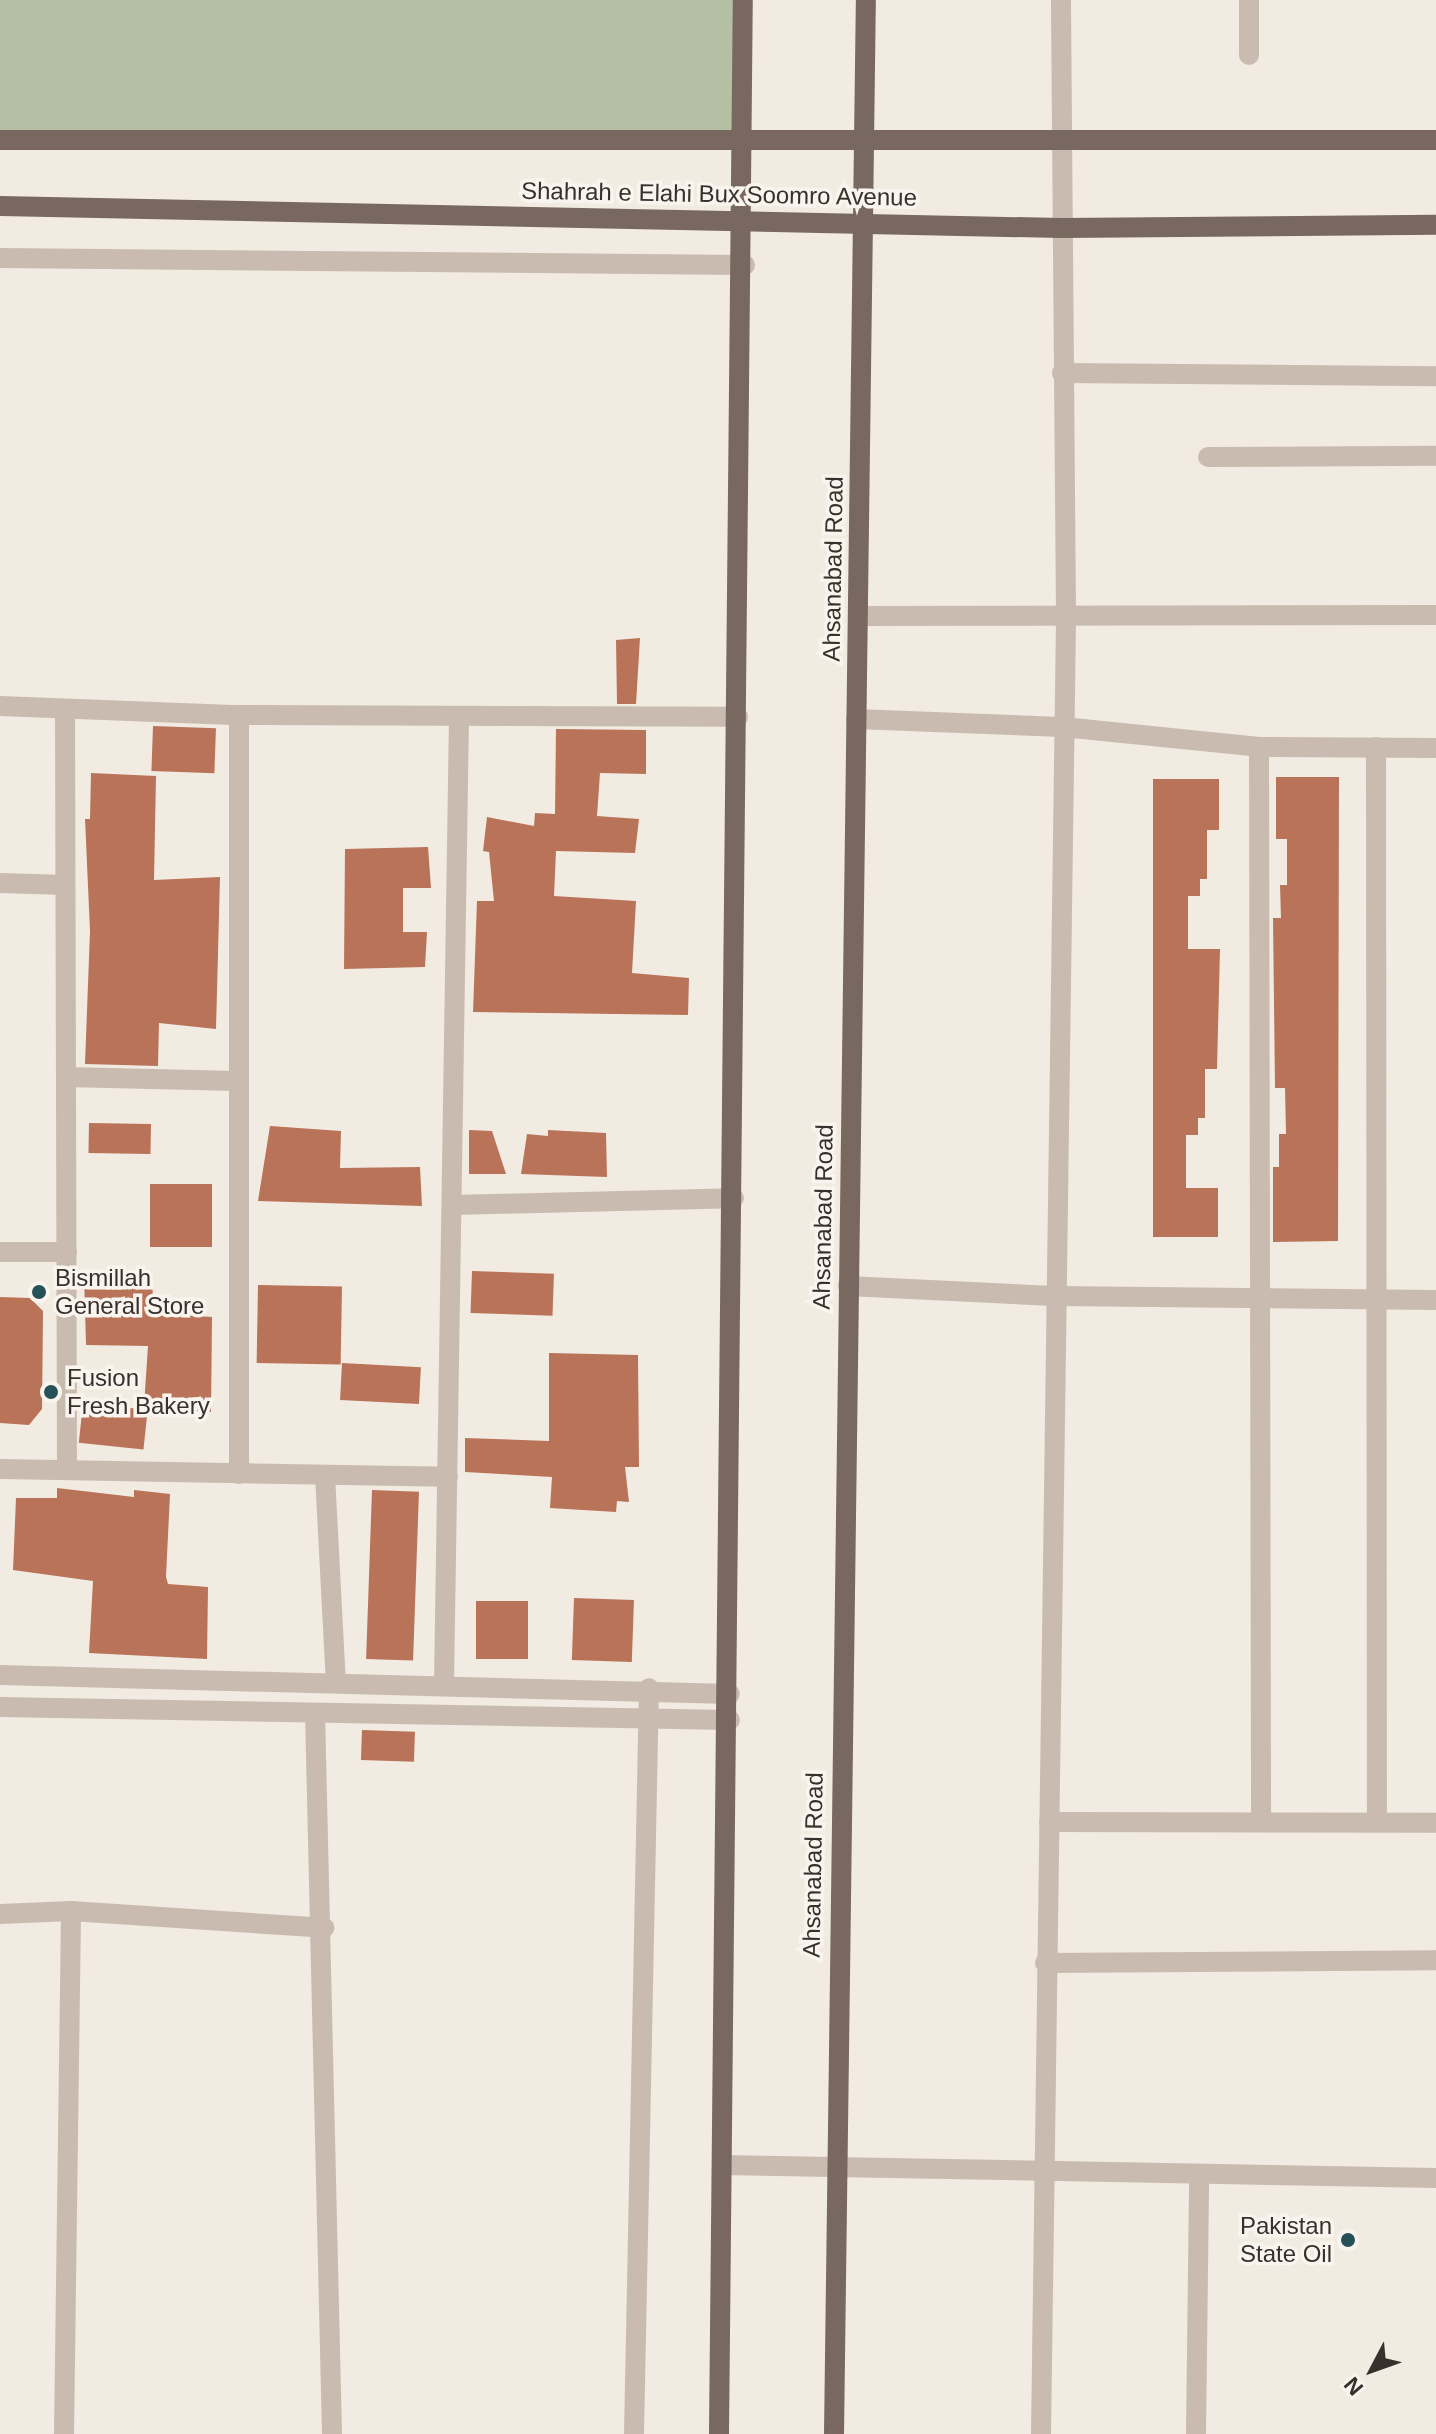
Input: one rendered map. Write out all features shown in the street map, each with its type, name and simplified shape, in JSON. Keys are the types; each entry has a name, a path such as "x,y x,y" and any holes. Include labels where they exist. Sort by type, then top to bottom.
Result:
{"main road":[{"path":"719,2434 730,1720 745,265 741,138 743,0"},
{"name":"Ahsanabad Road","path":"834,2434 834,2167 866,0"},
{"path":"0,140 1436,140"},
{"name":"Shahrah e Elahi Bux Soomro Avenue","path":"0,206 1062,228 1436,225"}],"street":[{"path":"1041,2434 1054,1296 1066,615 1062,228 1058,140 1061,0"},
{"path":"1249,0 1249,55"},
{"path":"0,258 745,265"},
{"path":"1062,373 1436,376"},
{"path":"1208,457 1436,456"},
{"path":"858,616 1436,615"},
{"path":"0,706 239,715 738,717"},
{"path":"65,709 67,1470"},
{"path":"239,715 239,1474"},
{"path":"444,1683 459,716"},
{"path":"856,719 1063,727 1259,747 1436,748"},
{"path":"1259,747 1261,1820"},
{"path":"1376,747 1377,1822"},
{"path":"0,883 65,885"},
{"path":"66,1077 237,1081"},
{"path":"453,1205 734,1198"},
{"path":"0,1252 67,1252"},
{"path":"848,1286 1054,1296 1436,1300"},
{"path":"0,1469 448,1477"},
{"path":"325,1475 336,1683"},
{"path":"0,1675 649,1688 730,1694"},
{"path":"634,2434 649,1688"},
{"path":"0,1707 730,1720"},
{"path":"315,1713 324,1928 332,2434"},
{"path":"1049,1822 1261,1820 1436,1823"},
{"path":"0,1914 71,1911 324,1928"},
{"path":"64,2434 71,1911"},
{"path":"1045,1963 1436,1960"},
{"path":"723,2165 1436,2178"},
{"path":"1196,2434 1199,2174"}],"green space":[{"path":"0,0 738,0 738,134 0,134"}],"building":[{"path":"640,638 636,704 617,704 616,640"},
{"path":"153,726 216,728 214,773 151,771"},
{"path":"556,729 646,730 646,774 600,773 597,816 639,819 635,853 556,851 554,896 636,901 632,973 689,978 688,1015 473,1012 477,901 494,901 489,852 483,851 487,817 534,826 535,813 555,814"},
{"path":"91,773 156,776 154,880 220,877 216,1029 159,1023 158,1066 85,1064 90,931 85,819 90,819"},
{"path":"1276,777 1339,777 1338,1241 1273,1242 1273,1167 1279,1167 1279,1134 1286,1134 1285,1088 1275,1088 1273,918 1281,918 1280,885 1287,885 1287,839 1276,839"},
{"path":"1153,779 1219,779 1219,830 1207,830 1207,879 1200,879 1200,896 1188,896 1188,949 1220,949 1217,1069 1205,1069 1205,1118 1198,1118 1198,1135 1186,1135 1186,1188 1218,1188 1218,1237 1153,1237"},
{"path":"428,847 431,888 403,888 403,932 427,932 425,967 344,969 345,849"},
{"path":"89,1123 151,1124 150,1154 88,1153"},
{"path":"270,1126 341,1131 340,1168 420,1167 422,1206 258,1201"},
{"path":"469,1130 492,1131 506,1174 469,1174"},
{"path":"548,1130 606,1133 607,1177 521,1174 527,1134 548,1136"},
{"path":"150,1184 212,1184 212,1247 150,1247"},
{"path":"472,1271 554,1274 552,1316 471,1313"},
{"path":"84,1274 153,1279 152,1313 212,1317 211,1412 144,1406 148,1346 86,1345"},
{"path":"258,1285 342,1286 341,1364 257,1363"},
{"path":"0,1297 30,1298 43,1311 42,1409 29,1425 0,1423"},
{"path":"549,1353 638,1355 639,1467 625,1467 629,1502 617,1501 616,1512 550,1508 552,1477 465,1472 465,1438 549,1441"},
{"path":"342,1363 421,1367 419,1404 340,1400"},
{"path":"83,1403 148,1410 143,1450 79,1443"},
{"path":"57,1488 134,1497 134,1490 170,1494 166,1577 168,1584 208,1587 207,1659 89,1653 93,1581 13,1570 16,1498 57,1498"},
{"path":"372,1490 419,1492 413,1661 366,1659"},
{"path":"574,1598 634,1600 632,1662 572,1660"},
{"path":"476,1601 528,1601 528,1659 476,1659"},
{"path":"362,1730 415,1732 414,1762 361,1760"}],"place":[{"name":"Bismillah General Store","path":"39,1292"},
{"name":"Fusion Fresh Bakery","path":"51,1392"},
{"name":"Pakistan State Oil","path":"1348,2240"}]}
